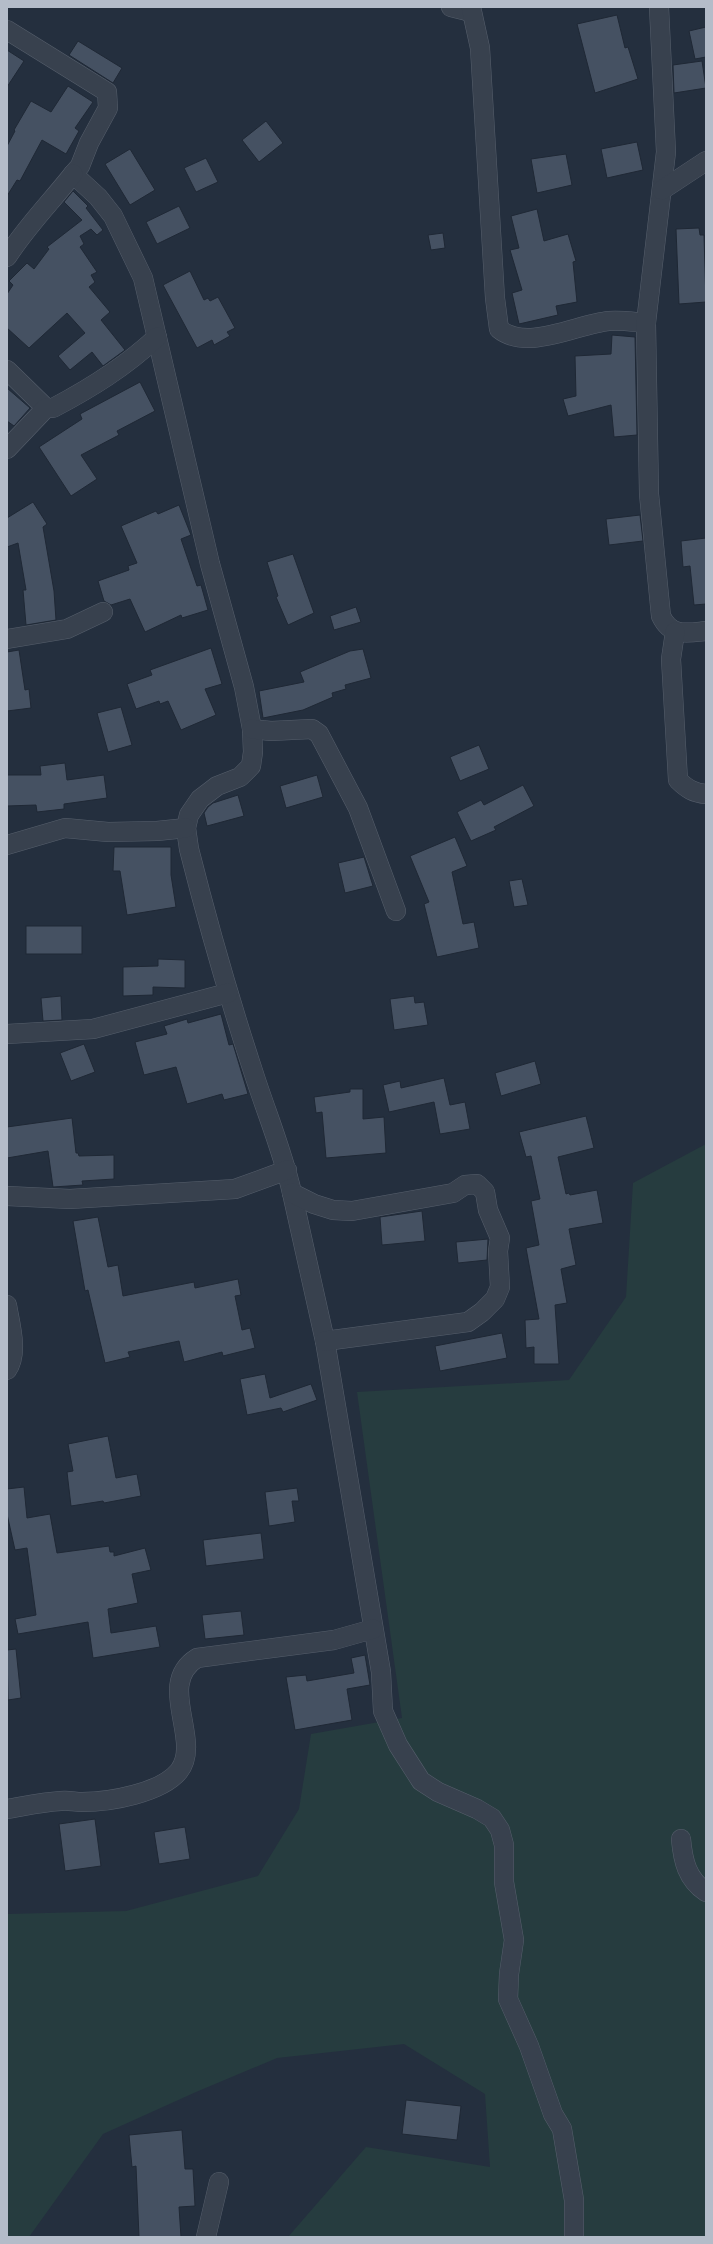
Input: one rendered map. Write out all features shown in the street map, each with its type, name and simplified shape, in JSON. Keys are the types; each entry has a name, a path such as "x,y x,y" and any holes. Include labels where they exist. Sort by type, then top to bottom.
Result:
{"street":[{"path":"451,7 471,9 480,48 495,298 499,329 507,335 527,339 609,321 646,323"},
{"path":"659,7 666,152 646,323 650,502 661,616 666,626 675,632 706,631"},
{"path":"7,30 107,92 108,108 89,143 80,166 46,208 22,233 7,257"},
{"path":"666,152 701,163"},
{"path":"662,190 701,163"},
{"path":"73,174 98,197 113,216 143,278 210,564 244,687 252,729 253,752 251,766 240,777 217,786 200,799 189,815 186,828 189,849 228,993 267,1116 287,1170 325,1341 381,1672 383,1710 406,1757 421,1781 438,1792 477,1809 492,1818 500,1830 504,1845 504,1882 514,1940 509,1974 508,1999 529,2046 552,2114 562,2129 574,2200 574,2237"},
{"path":"7,370 46,408 53,408 97,384 133,360 157,337"},
{"path":"7,449 46,408"},
{"path":"7,639 66,629 104,612"},
{"path":"675,632 671,659 678,780 691,790 706,794"},
{"path":"252,729 271,731 312,729 319,734 358,808 396,911"},
{"path":"7,845 65,828 108,832 157,831 186,828"},
{"path":"7,1034 93,1029 228,993"},
{"path":"7,1196 70,1199 235,1189 287,1170"},
{"path":"292,1193 314,1204 333,1210 352,1211 453,1193 464,1185 477,1184 484,1192 488,1210 500,1238 498,1251 500,1286 494,1299 482,1312 468,1322 325,1341"},
{"path":"7,1304 13,1339 11,1365 7,1370"},
{"path":"7,1809 63,1800 83,1802 109,1800 151,1790 170,1780 180,1770 185,1759 186,1748 179,1696 181,1676 187,1664 197,1658 334,1640 373,1629"},
{"path":"681,1839 685,1867 691,1878 706,1892"},
{"path":"206,2237 219,2182"}],"green space":[{"path":"706,1144 706,2237 288,2237 366,2147 490,2167 485,2094 404,2044 277,2058 196,2092 103,2134 29,2237 7,2237 7,1914 126,1911 258,1876 299,1809 311,1734 402,1718 357,1392 569,1380 626,1297 633,1183"}],"building":[{"path":"617,15 625,48 628,47 638,79 595,93 577,24"},
{"path":"706,27 706,57 695,59 689,31"},
{"path":"78,41 122,68 113,83 69,55"},
{"path":"7,50 24,61 7,87"},
{"path":"702,61 706,88 674,93 673,65"},
{"path":"68,86 93,102 75,128 79,131 66,154 42,140 20,181 17,180 7,196 7,146 15,131 14,130 31,101 51,112"},
{"path":"266,121 283,143 259,162 242,140"},
{"path":"637,142 643,170 607,178 601,149"},
{"path":"130,149 155,190 130,205 105,164"},
{"path":"566,154 572,185 537,193 531,159"},
{"path":"206,158 218,182 196,192 184,168"},
{"path":"73,191 88,206 86,208 103,230 97,235 91,229 80,236 84,244 80,247 97,272 91,275 95,282 89,287 110,312 101,320 125,350 103,366 92,352 70,370 58,356 85,333 67,313 29,348 7,328 7,294 13,285 9,281 27,263 34,269 49,249 47,247 82,220 64,202"},
{"path":"179,206 190,228 157,244 146,222"},
{"path":"537,209 544,241 568,234 576,261 573,262 577,302 556,306 558,315 519,324 512,293 522,290 510,250 519,248 511,216"},
{"path":"699,228 700,235 704,235 706,302 679,304 676,229"},
{"path":"443,233 445,248 431,250 428,235"},
{"path":"190,271 204,300 208,298 210,301 218,297 235,328 227,332 230,336 214,345 212,340 197,348 163,285"},
{"path":"612,335 635,337 637,435 614,437 611,405 568,416 563,399 576,396 575,356 611,354"},
{"path":"140,382 155,411 117,431 119,435 81,455 97,479 71,496 39,447 82,419 80,414"},
{"path":"7,388 30,408 14,426 7,421"},
{"path":"33,502 47,524 43,527 54,591 56,620 26,625 23,590 26,590 18,543 7,547 7,518"},
{"path":"179,505 191,535 181,539 197,586 201,585 208,610 182,618 181,615 145,632 130,599 111,605 104,601 98,581 129,570 128,566 137,563 121,526 156,511 158,514"},
{"path":"640,515 643,541 609,545 606,519"},
{"path":"706,538 706,604 694,605 690,566 683,567 681,541"},
{"path":"293,554 314,613 288,625 276,597 278,596 267,562"},
{"path":"356,607 361,622 334,630 330,616"},
{"path":"211,648 222,684 205,689 216,715 181,730 168,701 160,704 159,701 136,709 127,684 152,675 150,670"},
{"path":"363,649 371,678 345,685 346,689 332,693 333,697 303,710 263,718 259,691 304,682 300,672 350,651"},
{"path":"19,650 25,690 29,689 31,708 7,711 7,652"},
{"path":"121,707 132,745 108,752 97,713"},
{"path":"479,745 489,769 460,781 450,757"},
{"path":"65,763 67,780 104,775 107,798 64,804 64,809 37,812 36,805 7,806 7,775 41,775 40,766"},
{"path":"317,775 323,797 286,808 280,786"},
{"path":"523,785 534,806 494,827 496,830 471,841 457,812 481,800 484,805"},
{"path":"238,795 244,816 207,826 204,813 208,807 213,803"},
{"path":"455,837 467,866 452,872 463,924 474,922 479,948 437,957 424,904 429,902 410,856"},
{"path":"114,847 171,847 171,875 176,907 127,915 120,871 113,871"},
{"path":"364,857 373,886 345,893 338,863"},
{"path":"522,879 528,905 514,907 509,881"},
{"path":"26,926 82,926 82,954 26,954"},
{"path":"158,959 185,960 185,988 153,987 153,995 123,996 123,967 158,966"},
{"path":"61,996 62,1020 43,1021 41,998"},
{"path":"414,996 415,1003 424,1002 428,1025 394,1030 390,999"},
{"path":"221,1014 229,1045 233,1044 248,1094 224,1100 222,1094 187,1104 176,1067 144,1075 135,1042 167,1034 164,1026 187,1019 188,1023"},
{"path":"84,1044 95,1072 71,1081 60,1053"},
{"path":"535,1061 541,1084 501,1096 495,1073"},
{"path":"444,1078 450,1105 465,1102 470,1129 440,1134 434,1102 389,1112 383,1085 400,1081 401,1088"},
{"path":"350,1089 363,1089 363,1119 384,1117 386,1153 326,1158 322,1112 316,1113 314,1097 350,1092"},
{"path":"586,1116 594,1148 558,1157 566,1194 569,1193 570,1195 597,1190 603,1223 569,1229 576,1265 561,1269 567,1303 555,1305 559,1364 534,1364 534,1347 526,1348 525,1320 539,1319 526,1248 539,1245 531,1201 540,1199 531,1156 526,1157 519,1132"},
{"path":"72,1118 76,1153 78,1153 79,1156 114,1155 114,1179 82,1181 83,1185 53,1187 48,1151 7,1158 7,1127"},
{"path":"422,1211 425,1241 382,1245 380,1217"},
{"path":"98,1217 108,1267 118,1265 123,1296 194,1282 195,1288 238,1279 241,1295 235,1296 242,1330 250,1328 255,1348 223,1356 222,1352 184,1362 179,1341 128,1352 130,1357 105,1363 88,1290 85,1291 73,1221"},
{"path":"488,1239 487,1260 458,1263 456,1242"},
{"path":"502,1333 507,1358 440,1371 435,1346"},
{"path":"265,1374 270,1398 311,1384 317,1400 283,1412 281,1408 247,1415 240,1379"},
{"path":"108,1436 116,1478 137,1474 141,1496 104,1503 103,1501 71,1506 67,1472 73,1471 68,1444"},
{"path":"24,1487 27,1518 50,1514 57,1553 109,1546 110,1552 114,1552 114,1556 145,1548 151,1570 132,1574 138,1603 108,1609 111,1633 156,1626 160,1647 93,1658 88,1622 18,1634 15,1619 36,1615 27,1548 15,1550 7,1514 7,1489"},
{"path":"297,1488 299,1501 292,1501 295,1522 269,1526 265,1492"},
{"path":"261,1533 264,1559 206,1566 203,1540"},
{"path":"241,1611 244,1635 205,1639 202,1615"},
{"path":"16,1649 21,1698 8,1700 7,1650"},
{"path":"365,1655 370,1685 347,1689 352,1720 295,1730 286,1677 306,1675 307,1681 354,1673 351,1658"},
{"path":"95,1819 101,1866 65,1871 59,1824"},
{"path":"185,1827 190,1859 159,1864 154,1832"},
{"path":"406,2100 461,2106 457,2140 402,2134"},
{"path":"182,2130 185,2169 193,2169 195,2206 179,2207 181,2237 139,2237 136,2166 132,2167 129,2135"}]}
